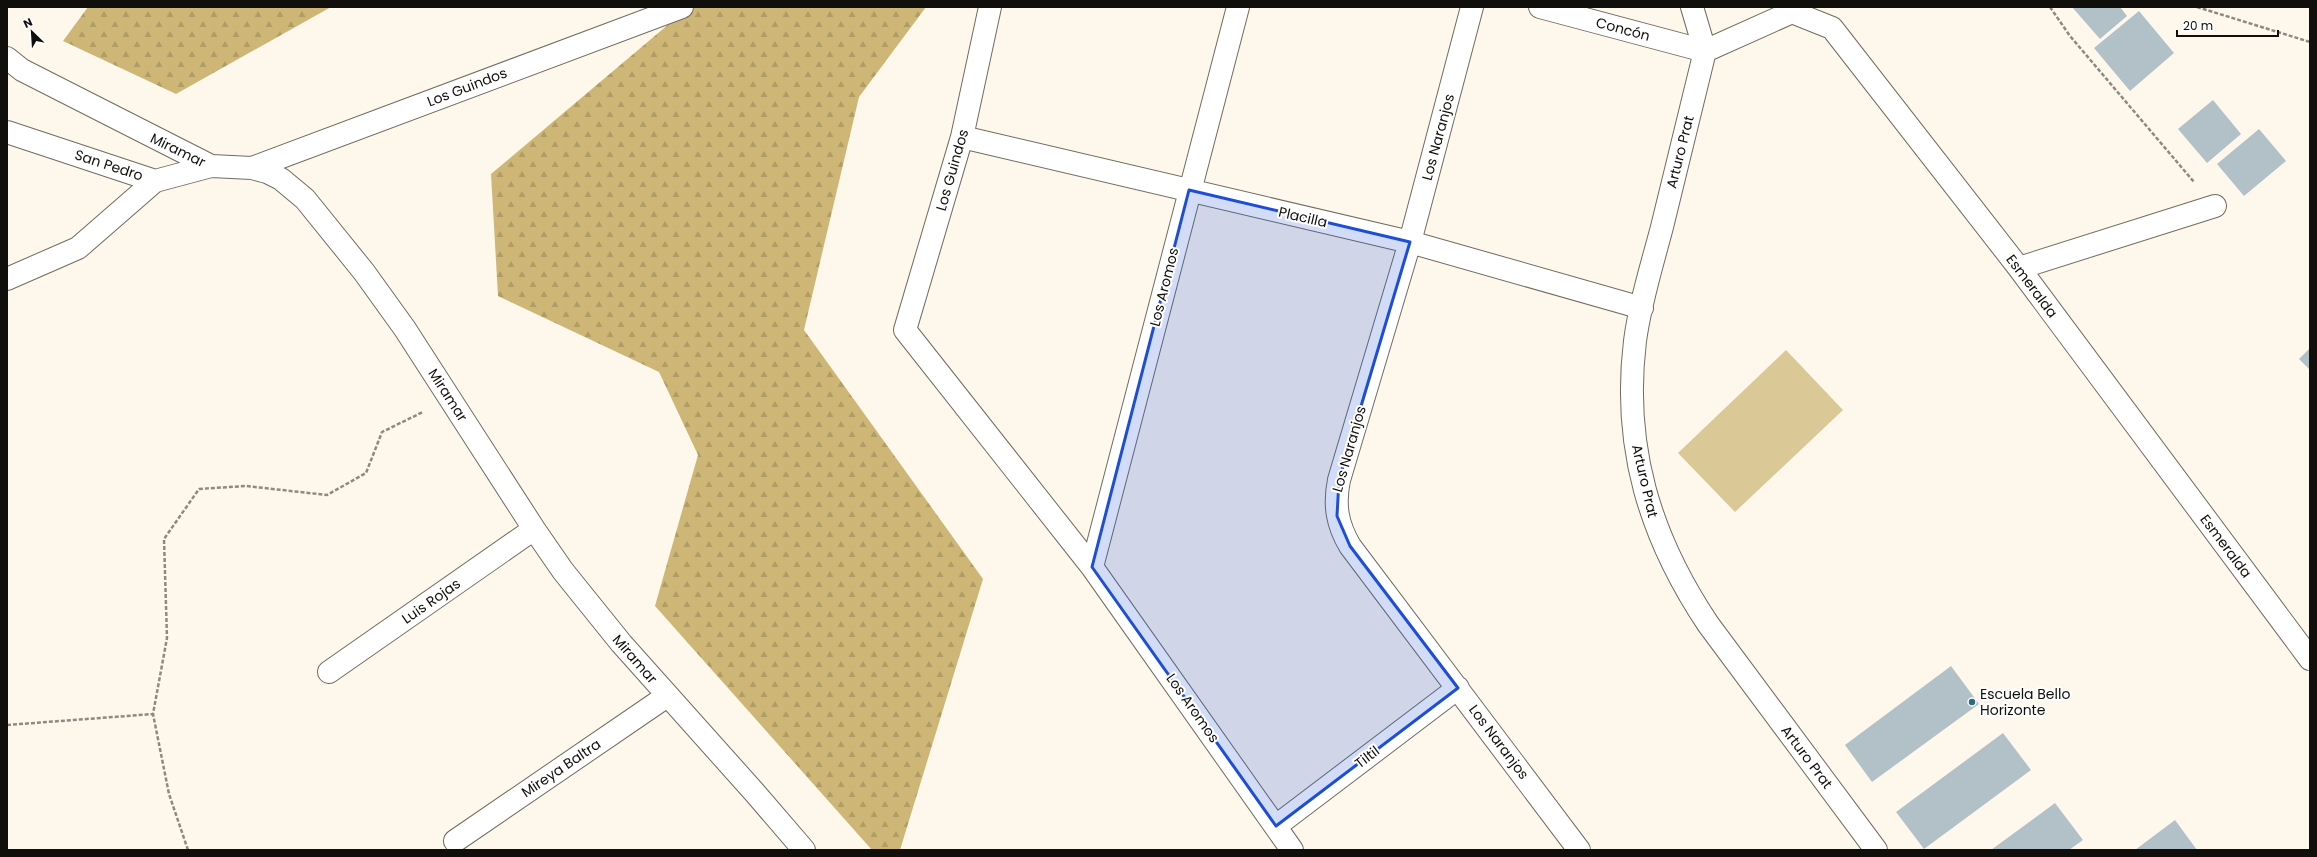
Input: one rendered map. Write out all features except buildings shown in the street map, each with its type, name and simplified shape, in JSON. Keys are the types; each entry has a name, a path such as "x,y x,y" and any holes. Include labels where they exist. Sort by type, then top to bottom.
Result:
{"street":[{"name":"Los Guindos","path":"252,168 682,7"},
{"name":"Los Guindos","path":"905,330 962,137 990,7"},
{"name":"Los Aromos","path":"1092,567 1188,190 1238,7"},
{"name":"Los Naranjos","path":"1472,7 1410,242 1339,480 1336,498 1337,516 1342,532 1350,546 1579,850"},
{"name":"Concón","path":"1540,7 1705,51"},
{"path":"1692,7 1705,51"},
{"name":"Esmeralda","path":"1705,51 1792,12 1832,28 2019,268 2310,659"},
{"name":"Arturo Prat","path":"1705,51 1635,340 1632,374 1632,407 1635,446 1651,512 1668,556 1686,591 1708,624 1876,850"},
{"name":"Miramar","path":"7,58 22,70 211,166 252,168 281,179 305,199 364,272 451,398 534,529 594,612 799,848"},
{"name":"San Pedro","path":"7,132 155,181 211,166"},
{"name":"Placilla","path":"962,137 1410,242 1642,308"},
{"path":"7,279 78,248 155,181"},
{"path":"2019,268 2215,206"},
{"name":"Los Aromos","path":"905,330 1092,567 1292,850"},
{"name":"Luis Rojas","path":"329,672 534,529"},
{"name":"Tiltil","path":"1276,826 1458,688"},
{"name":"Mireya Baltra","path":"455,841 667,696"}],"path":[{"path":"2050,7 2070,36 2215,206"},
{"path":"2197,7 2310,42"},
{"path":"188,850 169,794 153,714 167,638 164,539 199,489 246,486 327,495 366,473 382,432 451,398"},
{"path":"7,725 153,714"}],"highlighted area":[{"path":"1189,190 1410,242 1339,480 1337,516 1350,546 1458,688 1276,826 1092,567"}],"green space":[{"path":"88,7 331,7 176,94 63,41"},
{"path":"689,7 926,7 859,97 804,330 983,579 900,850 872,850 655,606 698,455 659,372 498,296 491,174"}],"shaded area":[{"path":"1786,350 1843,410 1735,512 1678,453"}],"place":[{"name":"Escuela Bello Horizonte","path":"1972,702"}]}
